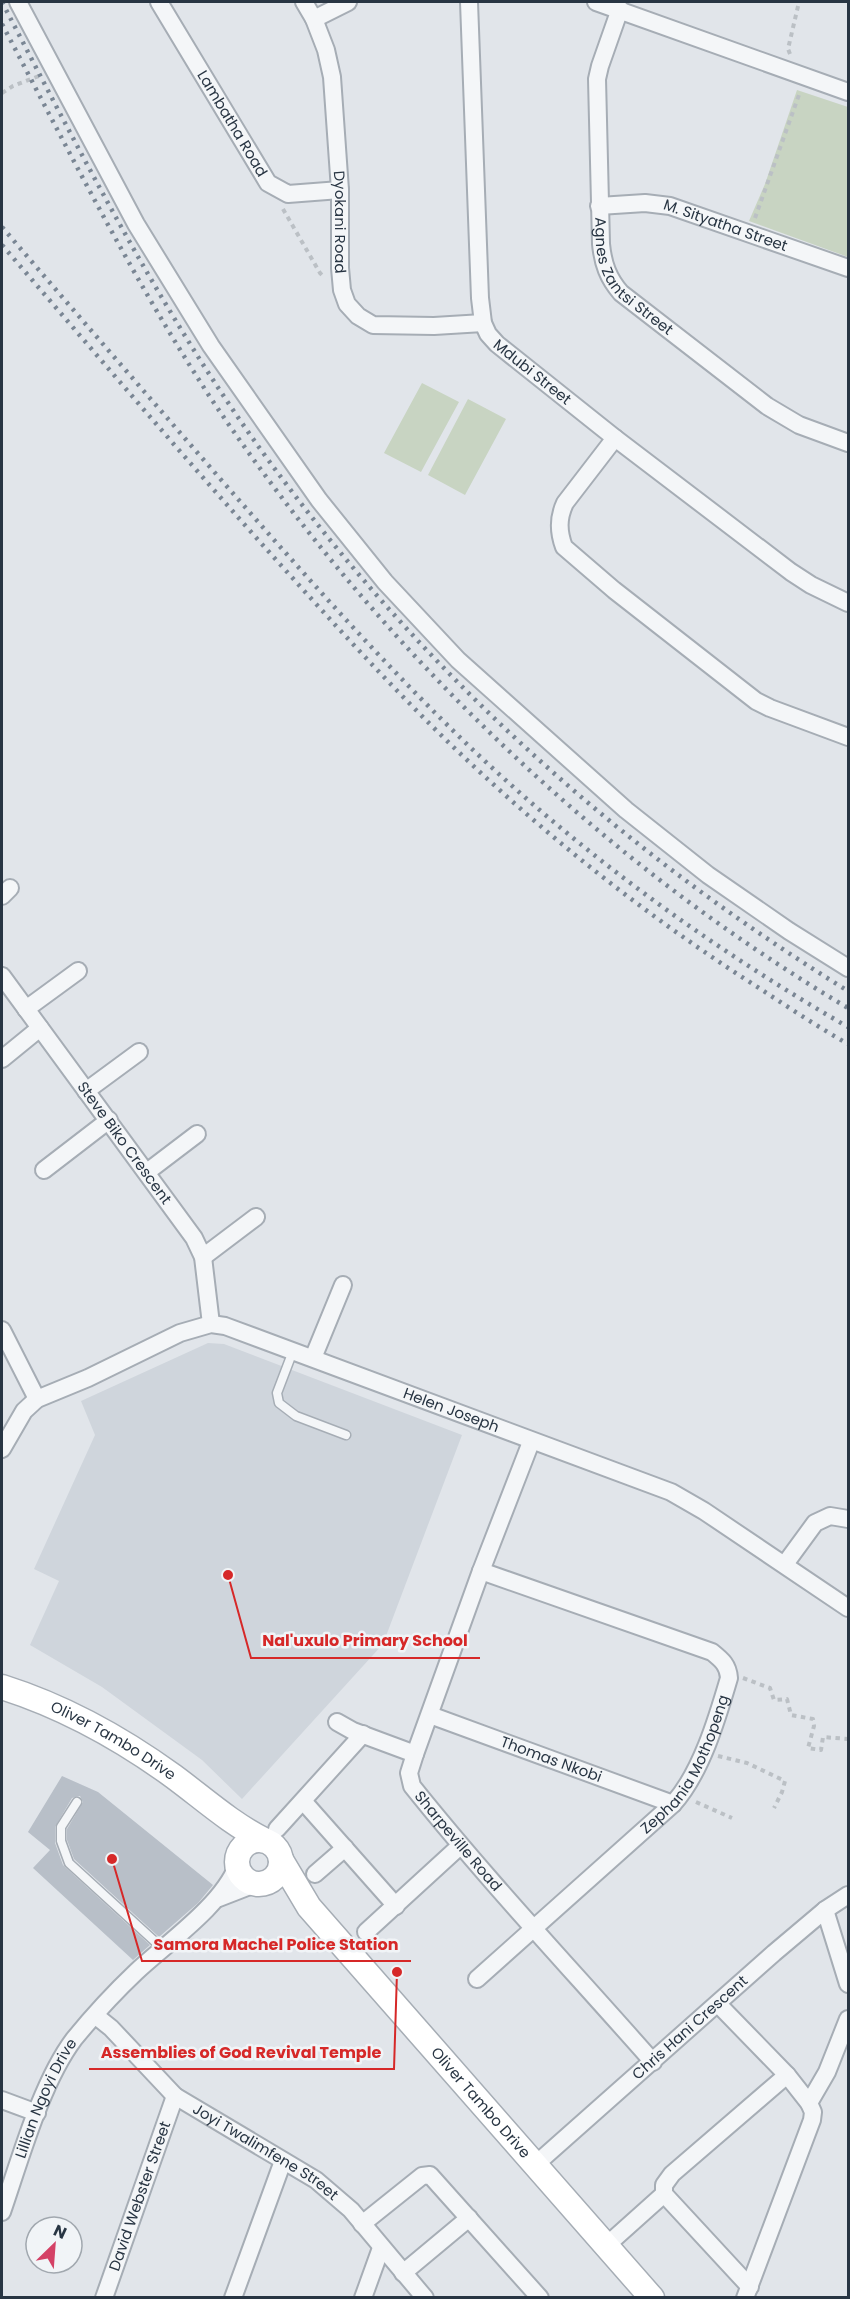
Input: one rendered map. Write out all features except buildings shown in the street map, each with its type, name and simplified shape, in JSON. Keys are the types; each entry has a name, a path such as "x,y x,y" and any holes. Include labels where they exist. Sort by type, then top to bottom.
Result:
{"street":[{"path":"18,2 136,225 211,346 319,500 385,582 458,660 626,810 717,881 789,931 849,968"},
{"name":"Lambatha Road","path":"159,2 268,183 288,194 340,190"},
{"name":"Dyokani Road","path":"304,2 314,19 326,50 332,76 340,190 340,268 342,290 347,304 358,316 374,325 434,326 483,323"},
{"path":"314,19 348,2"},
{"path":"469,2 480,298 483,323"},
{"path":"596,2 849,92"},
{"name":"Agnes Zantsi Street","path":"620,9 597,79 601,244 605,270 610,281 621,293 767,406 799,425 849,443"},
{"name":"M. Sityatha Street","path":"599,206 658,203 703,216 849,268"},
{"name":"Mdubi Street","path":"483,323 488,334 497,344 615,438 791,572 849,603"},
{"path":"615,438 565,503 560,514 559,526 564,547 614,590 756,701 849,737"},
{"path":"26,1009 78,971"},
{"name":"Steve Biko Crescent","path":"2,976 194,1238 203,1257 211,1324"},
{"path":"2,1059 40,1028"},
{"path":"86,1091 139,1052"},
{"path":"44,1170 108,1120"},
{"path":"147,1172 197,1134"},
{"path":"203,1257 256,1217"},
{"path":"313,1358 343,1285"},
{"path":"2,1449 24,1411 37,1399 88,1378 180,1333 211,1324"},
{"name":"Helen Joseph","path":"211,1324 225,1326 313,1358 677,1496 704,1510 849,1608"},
{"path":"2,1330 37,1399"},
{"name":"Sharpeville Road","path":"531,1442 481,1570 409,1773 412,1786 460,1846 653,2062"},
{"path":"785,1564 815,1523 830,1516 849,1519"},
{"name":"Zephania Mothopeng","path":"477,1979 678,1799 693,1778 729,1678 729,1669 712,1652 481,1570"},
{"name":"Oliver Tambo Drive","path":"2,1687 56,1708 123,1742 174,1776 215,1811 270,1834"},
{"name":"Thomas Nkobi","path":"430,1715 678,1799"},
{"path":"338,1722 415,1754"},
{"path":"215,1900 237,1863 240,1851 246,1844 270,1834 363,1734"},
{"path":"303,1801 396,1906"},
{"name":"Oliver Tambo Drive","path":"215,1811 229,1835 237,1863"},
{"path":"215,1900 270,1881 276,1875 281,1860 272,1844 270,1834"},
{"path":"366,1932 460,1846"},
{"path":"315,1875 345,1848"},
{"name":"Oliver Tambo Drive","path":"281,1860 309,1907 652,2298"},
{"path":"237,1863 247,1881 259,1884"},
{"name":"Oliver Tambo Drive","path":"259,1884 281,1892 309,1907"},
{"name":"Chris Hani Crescent","path":"535,2165 825,1910 849,1895"},
{"name":"Lillian Ngoyi Drive","path":"2,2212 37,2113 52,2078 74,2040 134,1974 215,1900"},
{"path":"825,1910 849,1984"},
{"path":"718,2004 787,2075 809,2103 813,2112 812,2120 747,2293 664,2194 664,2185 672,2175 787,2075"},
{"name":"Joyi Twalimfene Street","path":"96,2016 111,2028 175,2096 316,2180 330,2191 351,2210 425,2298"},
{"path":"809,2103 827,2072 849,2019"},
{"name":"David Webster Street","path":"104,2298 175,2096"},
{"path":"2,2100 37,2113"},
{"path":"233,2298 283,2161"},
{"path":"362,2224 422,2176 432,2176 540,2298"},
{"path":"607,2245 664,2194"},
{"path":"403,2273 469,2218"},
{"path":"363,2298 381,2248"}],"lane":[{"path":"293,1351 277,1393 279,1403 296,1416 346,1435"},
{"path":"77,1802 61,1827 61,1841 69,1863 162,1948"}],"path":[{"path":"749,232 800,93 799,74 788,49 800,2"},
{"path":"2,93 13,86 55,70"},
{"path":"268,183 320,273 342,290"},
{"path":"729,1678 745,1678 771,1688 774,1700 787,1699 791,1715 813,1719 814,1726 808,1748 821,1750 823,1737 849,1739"},
{"path":"703,1751 747,1763 784,1781 774,1808"},
{"path":"678,1799 695,1802 732,1818"}],"shaded area":[{"path":"208,1343 224,1344 462,1435 383,1644 242,1799 202,1760 102,1687 30,1645 59,1581 34,1569 95,1435 81,1401"}],"green space":[{"path":"797,90 848,107 848,257 749,221 765,184"},
{"path":"422,383 459,402 421,472 384,453"},
{"path":"468,399 506,419 465,495 428,475"}],"railway":[{"path":"2,2 155,287 224,397 323,531 388,608 456,681 528,750 603,815 681,877 763,936 848,991"},
{"path":"2,24 103,215 183,355 276,490 345,577 419,660 497,739 579,814 665,884 755,949 848,1008"},
{"path":"2,227 300,569 366,642 470,747 558,825 651,898 748,966 848,1027"},
{"path":"2,245 288,573 388,681 466,759 588,866 655,917 803,1017 848,1044"}],"place":[{"name":"Nal'uxulo Primary School","path":"228,1575"},
{"name":"Samora Machel Police Station","path":"112,1859"},
{"name":"Assemblies of God Revival Temple","path":"397,1972"}]}
